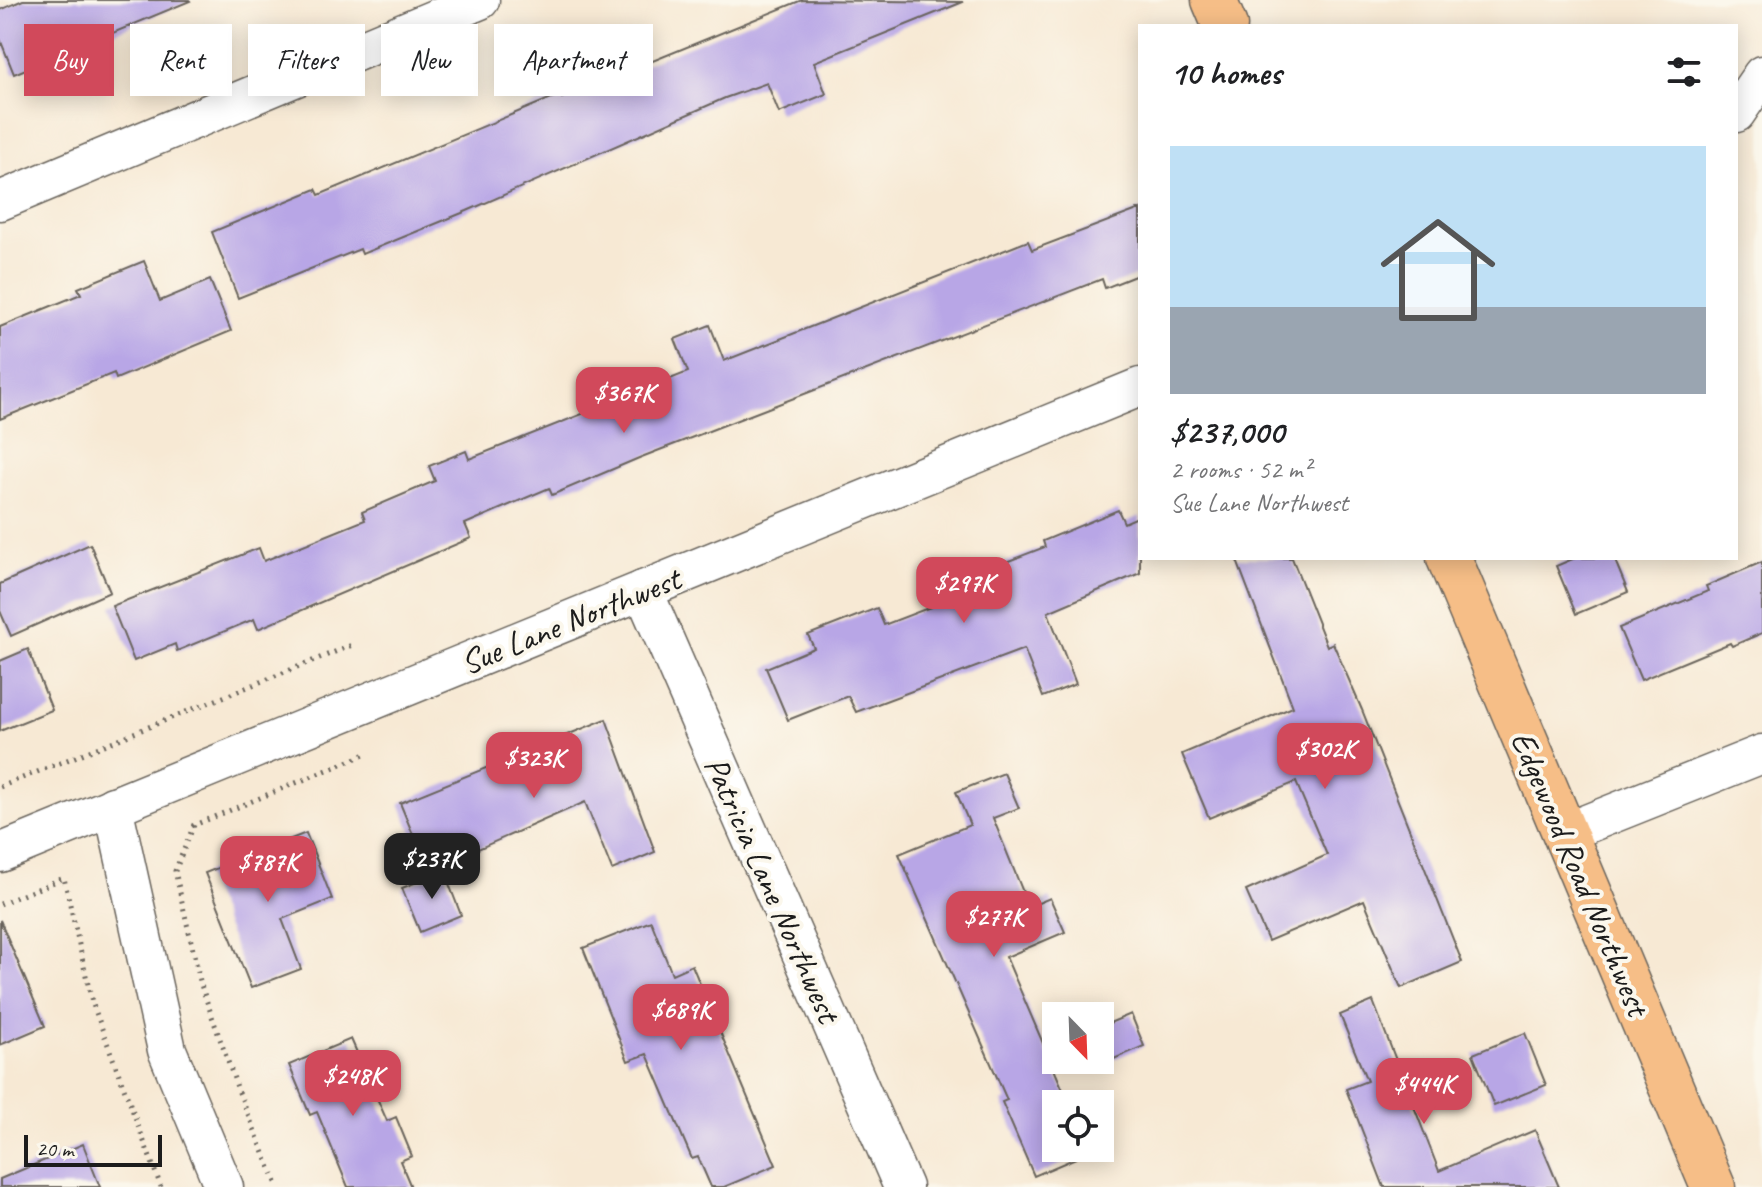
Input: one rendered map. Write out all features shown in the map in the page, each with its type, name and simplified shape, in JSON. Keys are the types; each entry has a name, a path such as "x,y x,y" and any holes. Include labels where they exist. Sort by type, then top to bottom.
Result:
{"main road":[{"path":"1214,0 1224,24"},
{"name":"Edgewood Road Northwest","path":"1450,560 1713,1187"}],"street":[{"path":"0,201 480,0"},
{"path":"1738,110 1762,75"},
{"name":"Sue Lane Northwest","path":"0,853 1138,388"},
{"name":"Patricia Lane Northwest","path":"643,590 903,1187"},
{"path":"1564,833 1762,754"},
{"path":"113,806 167,1050 224,1187"}],"path":[{"path":"0,787 352,645"},
{"path":"179,827 194,825 366,754"},
{"path":"194,825 175,871 201,985 238,1090 278,1187"},
{"path":"0,904 64,878 92,1002 161,1187"}],"building":[{"path":"23,0 190,1 114,33 114,24 24,24 24,70 14,74 0,39 0,10"},
{"path":"802,0 963,2 814,62 826,94 779,113 767,83 725,98 362,254 360,249 238,298 212,232 316,189 319,195 556,96 653,96 653,61"},
{"path":"1138,210 1138,275 1105,288 1102,279 639,458 552,495 549,488 465,524 471,538 258,629 254,619 177,651 175,644 134,661 112,606 259,548 264,561 365,520 362,512 435,481 429,466 466,451 469,459 688,372 675,339 710,325 724,361 1028,241 1032,250"},
{"path":"144,261 160,301 210,280 231,331 116,379 114,373 0,419 0,327 81,294 78,288"},
{"path":"1118,510 1124,523 1138,517 1140,573 1048,612 1076,684 1043,697 1024,649 856,712 848,696 788,720 766,668 814,648 808,635 877,608 884,625 957,597 951,583 1045,547 1043,541"},
{"path":"90,544 110,592 11,636 0,611 0,584"},
{"path":"1237,560 1293,560 1327,646 1333,643 1362,710 1462,962 1401,988 1364,900 1268,941 1246,891 1327,855 1296,782 1209,818 1182,754 1293,707"},
{"path":"1570,560 1615,560 1628,592 1576,614 1556,566"},
{"path":"1762,562 1762,633 1641,680 1619,628 1708,591 1706,586"},
{"path":"28,649 52,710 0,731 0,661"},
{"path":"606,719 655,852 612,870 585,802 428,871 400,803"},
{"path":"1004,773 1019,808 993,818 1029,907 1050,898 1065,932 1006,957 1042,1041 1042,1074 1056,1074 1063,1090 1042,1090 1042,1162 1067,1162 1034,1176 1002,1102 1007,1100 899,854 970,825 956,792"},
{"path":"306,833 332,899 282,919 301,969 251,988 205,873"},
{"path":"444,871 461,915 420,932 402,888"},
{"path":"0,920 45,1026 0,1045"},
{"path":"651,921 672,974 692,965 776,1165 724,1187 711,1187 698,1157 692,1159 647,1054 628,1061 583,948"},
{"path":"1373,1001 1439,1171 1535,1130 1559,1187 1384,1187 1346,1089 1367,1081 1340,1015"},
{"path":"1131,1014 1144,1046 1114,1059 1114,1021"},
{"path":"1525,1033 1546,1085 1494,1106 1473,1054"},
{"path":"351,1039 387,1121 396,1117 412,1156 400,1161 411,1187 348,1187 317,1112 310,1115 289,1065"},
{"path":"83,1144 100,1187 0,1187 0,1179"}]}
